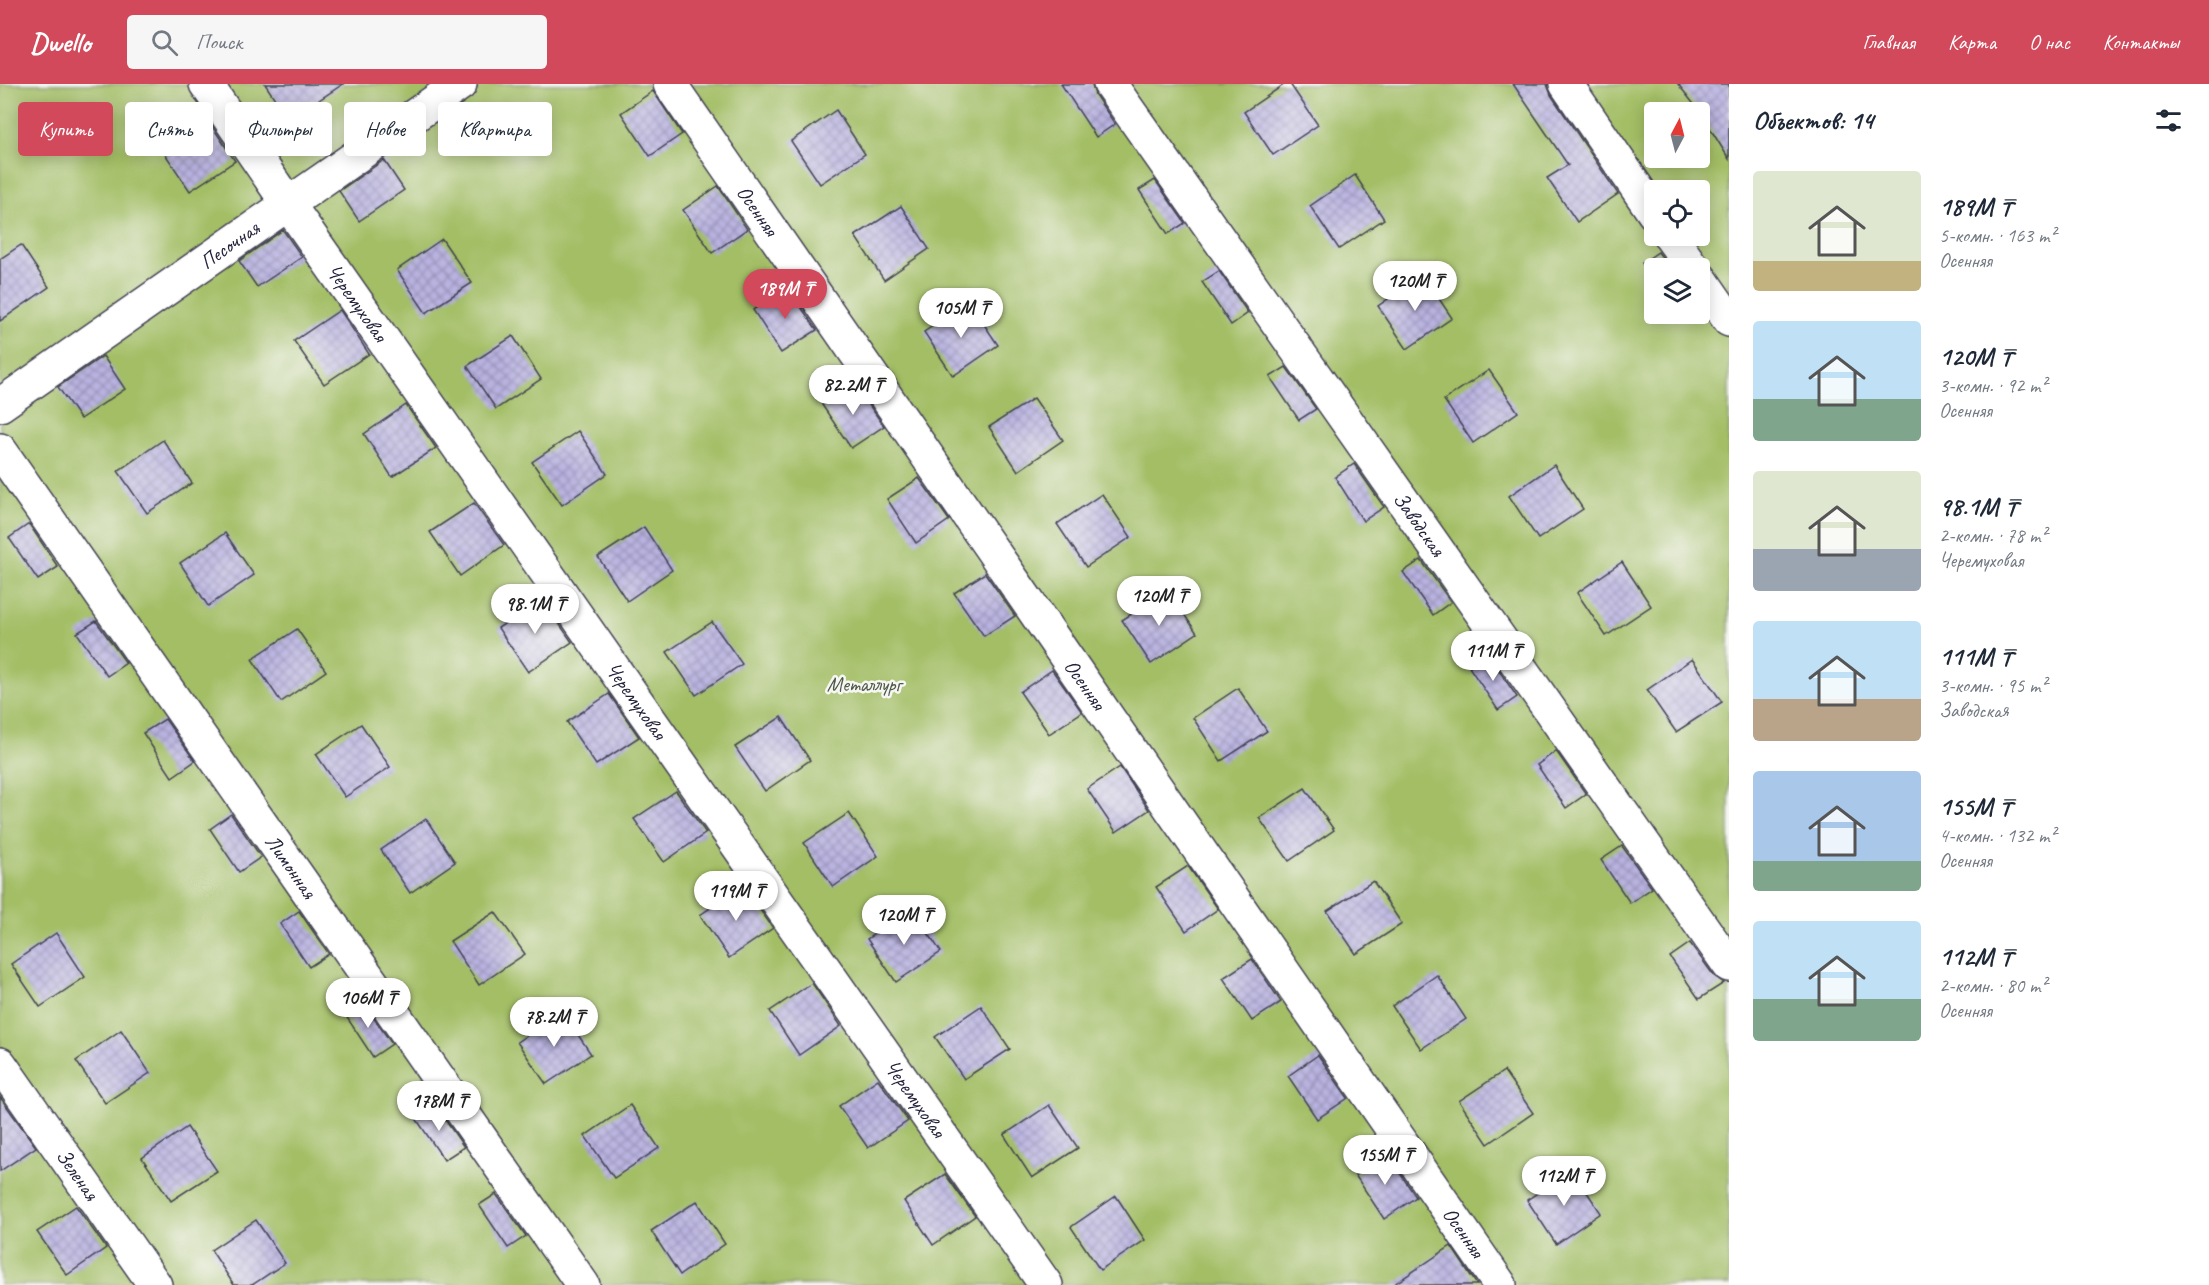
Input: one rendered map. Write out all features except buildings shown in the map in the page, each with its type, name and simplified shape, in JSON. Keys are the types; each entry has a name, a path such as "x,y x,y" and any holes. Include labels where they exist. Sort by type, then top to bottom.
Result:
{"street":[{"name":"Черемуховая","path":"206,84 1046,1285"},
{"name":"Песочная","path":"0,405 460,84"},
{"name":"Осенняя","path":"670,84 1500,1285"},
{"name":"Заводская","path":"1110,84 1729,965"},
{"path":"1566,84 1644,198"},
{"path":"1710,292 1729,320"},
{"name":"Лимонная","path":"0,450 583,1285"},
{"name":"Зеленая","path":"0,1064 154,1285"}],"green space":[{"name":"Металлург","path":"0,84 1729,84 1729,1285 0,1285"}]}
